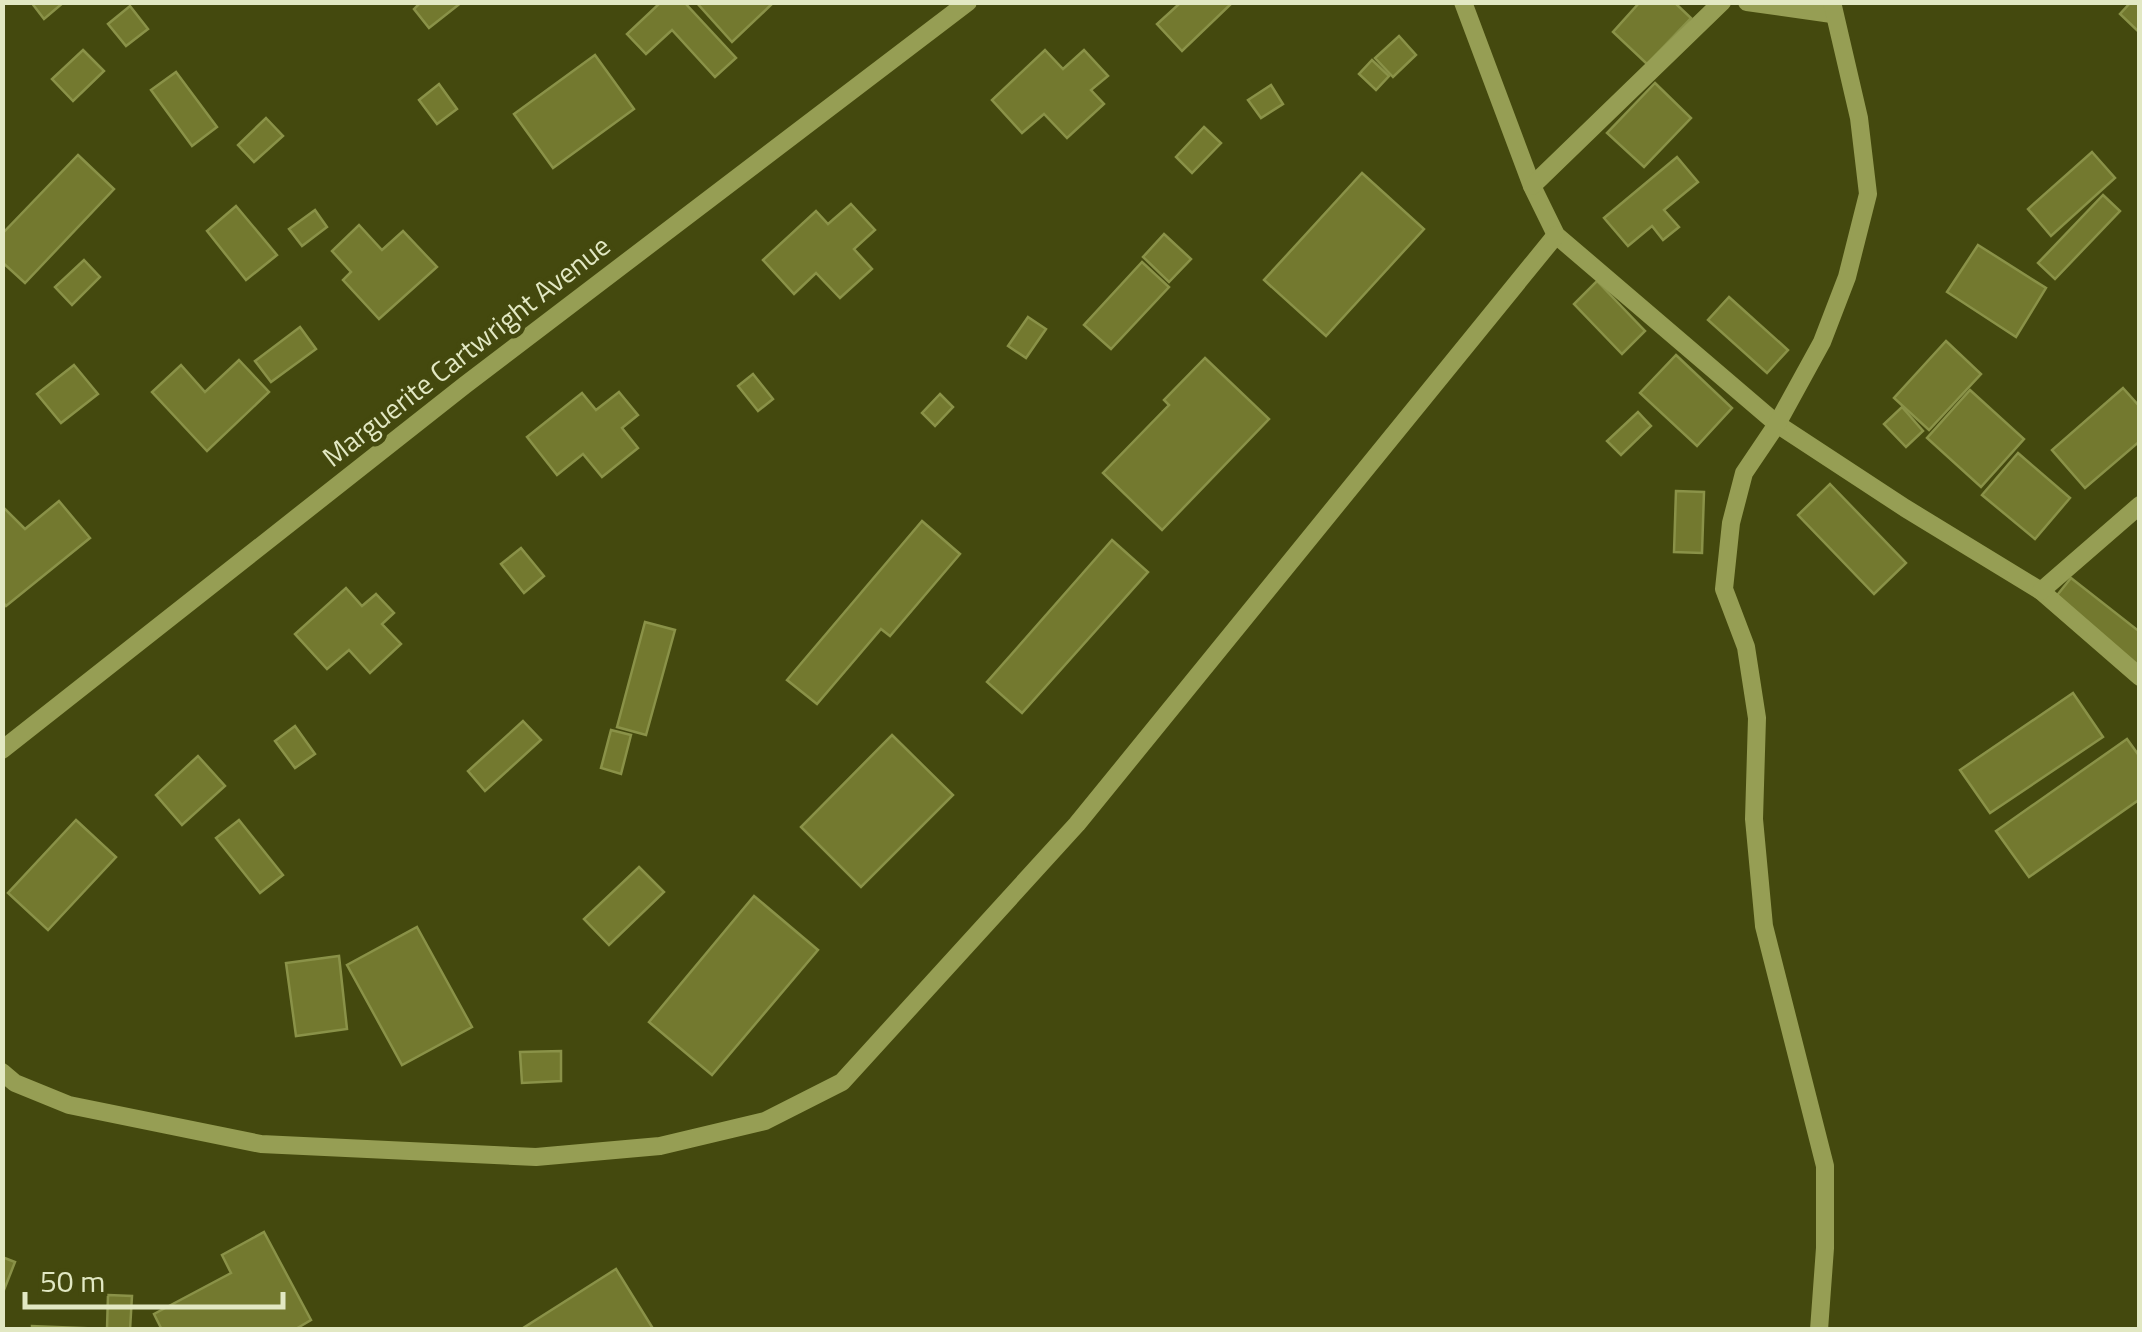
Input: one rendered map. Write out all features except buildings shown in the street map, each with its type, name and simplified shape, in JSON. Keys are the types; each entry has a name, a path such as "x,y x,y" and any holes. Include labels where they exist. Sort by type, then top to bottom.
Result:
{"street":[{"name":"Marguerite Cartwright Avenue","path":"2,750 465,385 968,2"},
{"path":"1463,2 1532,186 1556,236 1777,424 2041,590 2140,677"},
{"path":"1532,186 1722,2"},
{"path":"1747,2 1832,8 1859,118 1868,194 1847,278 1822,342 1777,424 1744,473 1731,523 1724,589 1746,647 1757,718 1754,819 1764,926 1825,1166 1825,1248 1818,1330"},
{"path":"2,1072 15,1083 69,1106 261,1144 536,1157 660,1146 764,1120 842,1082 1077,824 1556,236"},
{"path":"2041,590 2140,505"}]}
